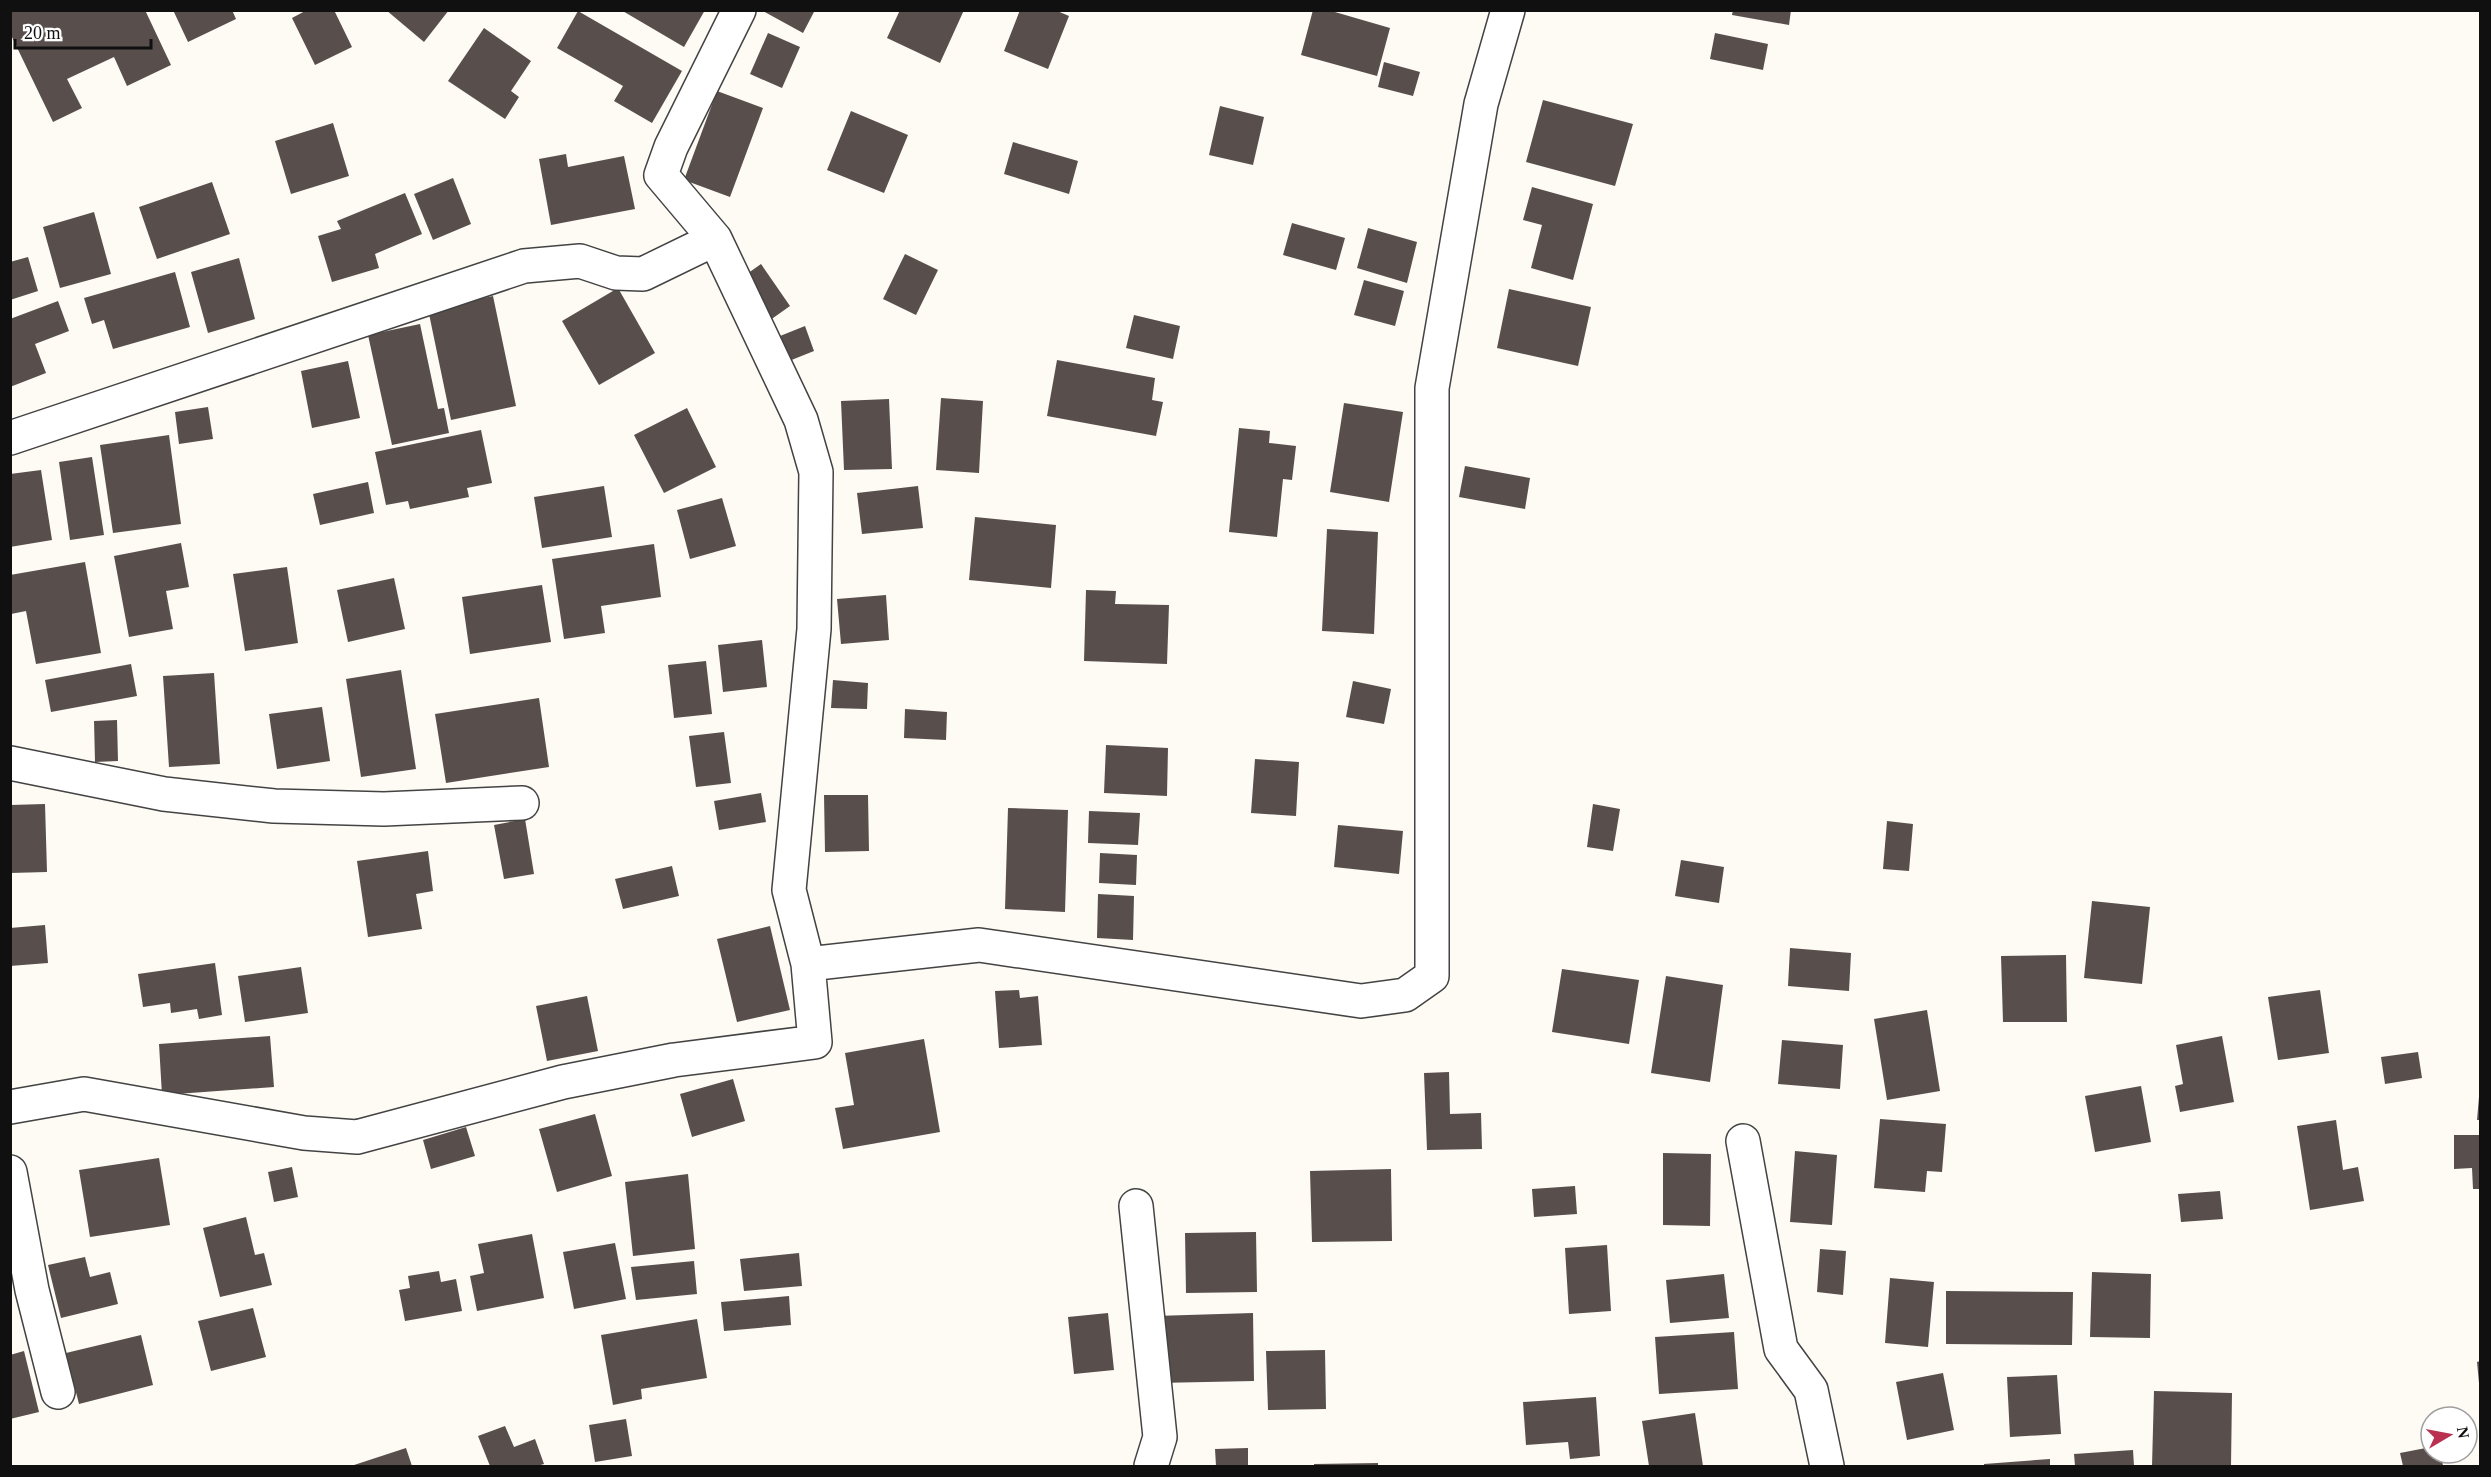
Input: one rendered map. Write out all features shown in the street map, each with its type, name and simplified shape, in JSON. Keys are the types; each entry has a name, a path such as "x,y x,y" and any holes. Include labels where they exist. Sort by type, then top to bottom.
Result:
{"street":[{"path":"10,1107 84,1095 304,1133 357,1137 563,1082 674,1060 814,1042 808,964 789,890 814,629 816,472 801,420 715,239 661,175 671,147 739,10"},
{"path":"808,964 979,945 1361,1001 1405,995 1432,976 1432,388 1481,104 1508,10"},
{"path":"10,438 524,266 580,261 616,273 643,274 715,239"},
{"path":"10,763 164,795 274,806 384,809 522,802"},
{"path":"1743,1141 1781,1349 1811,1390 1827,1467"},
{"path":"10,1172 32,1290 58,1392"},
{"path":"1136,1206 1160,1437 1151,1467"}],"building":[{"path":"10,10 145,10 171,65 127,86 114,57 67,79 82,108 53,122 10,33"},
{"path":"173,10 232,10 236,19 188,42"},
{"path":"307,10 334,10 352,47 315,65 292,18"},
{"path":"386,10 449,10 424,42"},
{"path":"621,10 705,10 684,47"},
{"path":"761,10 815,10 803,33"},
{"path":"900,10 964,10 940,63 887,38"},
{"path":"1020,10 1055,10 1069,16 1048,69 1004,51"},
{"path":"1313,10 1328,10 1390,28 1377,76 1301,55"},
{"path":"1733,10 1791,10 1789,25 1732,15"},
{"path":"578,11 682,71 652,123 614,101 623,86 557,48"},
{"path":"484,28 531,61 511,91 519,97 505,119 448,81"},
{"path":"768,33 800,47 782,88 750,74"},
{"path":"1715,33 1768,44 1763,70 1710,59"},
{"path":"1384,62 1420,72 1413,96 1378,87"},
{"path":"717,91 763,108 730,197 684,180"},
{"path":"1543,100 1633,124 1615,186 1526,162"},
{"path":"1220,106 1264,117 1253,165 1209,155"},
{"path":"851,111 908,135 884,193 827,170"},
{"path":"333,123 349,176 291,194 275,141"},
{"path":"1013,142 1078,161 1069,194 1004,174"},
{"path":"566,154 568,167 624,156 635,209 551,225 539,159"},
{"path":"453,178 471,224 433,240 414,194"},
{"path":"212,182 230,234 157,259 139,207"},
{"path":"1532,187 1593,204 1573,280 1531,268 1542,225 1523,220"},
{"path":"405,193 422,234 375,254 379,268 332,282 318,236 341,229 337,221"},
{"path":"94,212 111,274 60,288 43,227"},
{"path":"1292,223 1345,238 1336,270 1283,255"},
{"path":"1368,228 1417,242 1407,283 1357,268"},
{"path":"905,254 938,270 916,315 883,299"},
{"path":"28,257 38,291 10,300 10,262"},
{"path":"239,258 255,319 208,333 191,272"},
{"path":"761,264 790,306 766,323 737,281"},
{"path":"175,272 190,327 113,349 104,320 92,324 84,298"},
{"path":"1364,280 1404,291 1395,326 1354,315"},
{"path":"618,288 655,353 599,385 562,321"},
{"path":"1509,289 1591,307 1578,366 1497,348"},
{"path":"493,296 516,406 451,420 428,309"},
{"path":"58,301 69,331 35,344 46,373 10,387 10,319"},
{"path":"1134,315 1180,326 1173,359 1126,348"},
{"path":"420,324 438,409 444,408 449,433 392,445 368,335"},
{"path":"805,326 814,351 784,363 775,338"},
{"path":"1057,360 1155,378 1152,400 1163,402 1156,436 1047,416"},
{"path":"348,361 360,418 312,428 301,371"},
{"path":"941,398 983,401 979,473 936,470"},
{"path":"889,399 892,469 844,470 841,401"},
{"path":"1344,403 1403,412 1389,502 1330,492"},
{"path":"208,407 213,439 179,444 175,412"},
{"path":"687,408 716,467 664,493 634,435"},
{"path":"1239,428 1270,431 1269,443 1296,446 1292,480 1283,479 1277,537 1229,532"},
{"path":"481,430 492,483 467,488 469,497 410,509 408,501 386,505 375,452"},
{"path":"169,435 181,524 113,533 100,445"},
{"path":"92,457 104,535 70,540 59,462"},
{"path":"1465,466 1530,478 1525,509 1459,497"},
{"path":"41,470 52,540 10,547 10,474"},
{"path":"368,482 374,513 320,525 313,494"},
{"path":"604,486 612,537 542,548 534,497"},
{"path":"918,486 923,528 862,534 857,493"},
{"path":"722,498 736,546 690,559 677,510"},
{"path":"975,517 1056,525 1051,588 969,580"},
{"path":"1327,529 1378,532 1374,634 1322,631"},
{"path":"181,543 189,587 166,591 173,629 129,637 114,556"},
{"path":"654,544 661,597 601,606 605,633 564,639 552,559"},
{"path":"85,562 101,653 36,664 26,611 11,614 10,575"},
{"path":"287,567 298,643 245,651 233,574"},
{"path":"394,578 405,629 348,642 337,590"},
{"path":"542,585 551,642 470,654 462,597"},
{"path":"1086,590 1116,591 1115,604 1169,605 1167,664 1084,661"},
{"path":"886,595 889,640 841,644 837,599"},
{"path":"762,640 767,687 723,692 718,645"},
{"path":"706,661 712,714 674,718 668,665"},
{"path":"131,664 137,696 51,712 45,680"},
{"path":"401,670 416,769 361,777 346,679"},
{"path":"214,673 220,764 169,767 163,676"},
{"path":"833,680 868,683 867,709 831,708"},
{"path":"1353,681 1391,689 1384,724 1346,717"},
{"path":"539,698 549,767 446,783 435,714"},
{"path":"322,707 330,761 277,769 269,714"},
{"path":"905,709 947,712 946,740 904,738"},
{"path":"117,720 118,761 95,762 94,721"},
{"path":"724,732 731,783 696,787 689,736"},
{"path":"1106,745 1168,748 1167,796 1104,793"},
{"path":"1255,759 1299,762 1296,816 1251,813"},
{"path":"761,793 766,822 719,830 714,801"},
{"path":"824,795 868,795 869,851 825,852"},
{"path":"45,804 47,872 10,873 10,805"},
{"path":"1593,804 1620,809 1613,851 1587,847"},
{"path":"1008,808 1068,810 1065,912 1005,909"},
{"path":"1089,811 1140,813 1138,845 1088,843"},
{"path":"525,819 534,874 504,879 494,825"},
{"path":"1887,821 1913,824 1909,871 1883,869"},
{"path":"1338,825 1403,831 1399,874 1334,867"},
{"path":"428,851 433,891 416,894 422,929 368,937 357,861"},
{"path":"1100,853 1137,855 1136,885 1099,883"},
{"path":"1681,860 1724,867 1719,903 1675,896"},
{"path":"672,866 679,896 623,909 615,879"},
{"path":"1098,894 1134,896 1133,940 1097,938"},
{"path":"2092,901 2150,907 2142,984 2084,978"},
{"path":"45,925 48,963 10,966 10,928"},
{"path":"770,926 790,1010 737,1022 717,939"},
{"path":"1790,948 1851,953 1849,991 1788,986"},
{"path":"2066,955 2067,1022 2003,1022 2001,956"},
{"path":"215,963 222,1015 199,1019 197,1009 171,1013 170,1003 143,1007 138,974"},
{"path":"301,967 308,1013 245,1022 238,976"},
{"path":"1562,969 1639,980 1629,1044 1552,1032"},
{"path":"1666,976 1723,985 1710,1082 1651,1073"},
{"path":"1019,990 1020,998 1038,996 1042,1045 999,1048 995,991"},
{"path":"2320,990 2329,1053 2278,1060 2268,997"},
{"path":"587,996 598,1051 547,1061 536,1006"},
{"path":"1927,1010 1940,1091 1887,1100 1874,1019"},
{"path":"270,1036 274,1087 162,1095 159,1044"},
{"path":"2222,1036 2234,1102 2180,1112 2175,1086 2183,1084 2176,1045"},
{"path":"924,1039 940,1132 843,1149 835,1108 854,1105 845,1053"},
{"path":"1782,1040 1843,1045 1840,1089 1778,1084"},
{"path":"2418,1052 2422,1078 2385,1084 2381,1057"},
{"path":"1449,1072 1450,1114 1481,1113 1482,1149 1427,1150 1424,1073"},
{"path":"733,1079 745,1121 692,1137 680,1094"},
{"path":"2141,1086 2151,1142 2095,1152 2085,1096"},
{"path":"2479,1097 2480,1120 2477,1120"},
{"path":"595,1114 612,1176 557,1192 539,1129"},
{"path":"1880,1119 1946,1124 1942,1172 1927,1171 1925,1192 1874,1188"},
{"path":"2336,1120 2343,1170 2358,1167 2364,1201 2310,1210 2297,1126"},
{"path":"466,1127 475,1156 431,1169 423,1140"},
{"path":"2454,1135 2480,1135 2480,1189 2473,1189 2472,1168 2454,1169"},
{"path":"1795,1151 1837,1155 1832,1225 1790,1222"},
{"path":"1663,1153 1711,1154 1710,1226 1663,1225"},
{"path":"159,1158 170,1225 90,1237 79,1170"},
{"path":"292,1167 298,1197 274,1202 268,1172"},
{"path":"1391,1169 1392,1241 1312,1242 1310,1171"},
{"path":"688,1174 695,1249 633,1256 625,1182"},
{"path":"1575,1186 1577,1214 1534,1217 1532,1189"},
{"path":"2220,1191 2223,1219 2181,1222 2178,1194"},
{"path":"246,1217 255,1255 264,1253 272,1285 220,1297 203,1228"},
{"path":"1256,1232 1257,1292 1186,1293 1185,1233"},
{"path":"532,1234 544,1298 477,1311 470,1276 484,1273 478,1244"},
{"path":"615,1243 626,1299 574,1309 563,1252"},
{"path":"1607,1245 1611,1311 1569,1314 1565,1248"},
{"path":"1820,1249 1846,1251 1843,1295 1817,1292"},
{"path":"799,1253 802,1286 744,1291 740,1259"},
{"path":"85,1257 90,1277 110,1272 118,1304 61,1318 48,1265"},
{"path":"694,1261 697,1294 636,1300 631,1267"},
{"path":"439,1271 441,1282 456,1279 462,1311 405,1321 399,1290 410,1288 408,1276"},
{"path":"2092,1272 2151,1274 2150,1338 2090,1337"},
{"path":"1724,1274 1729,1318 1670,1323 1666,1280"},
{"path":"1890,1278 1934,1282 1928,1347 1885,1343"},
{"path":"1946,1291 2073,1292 2072,1345 1946,1344"},
{"path":"789,1296 791,1325 724,1331 721,1302"},
{"path":"253,1308 266,1357 211,1371 198,1321"},
{"path":"1108,1313 1114,1370 1074,1374 1068,1317"},
{"path":"1253,1313 1254,1381 1157,1383 1155,1316"},
{"path":"697,1319 707,1378 641,1389 642,1399 613,1405 601,1335"},
{"path":"1734,1332 1738,1389 1659,1394 1655,1337"},
{"path":"141,1335 153,1385 79,1404 66,1353"},
{"path":"1325,1350 1326,1409 1268,1410 1266,1351"},
{"path":"24,1351 39,1412 10,1419 10,1355"},
{"path":"2480,1361 2480,1383 2479,1383 2477,1362"},
{"path":"1943,1373 1954,1430 1907,1440 1896,1382"},
{"path":"2057,1375 2061,1434 2010,1437 2007,1377"},
{"path":"2154,1391 2232,1393 2231,1466 2152,1466"},
{"path":"1596,1397 1600,1456 1570,1459 1568,1442 1526,1445 1523,1402"},
{"path":"1695,1413 1703,1466 1649,1466 1642,1421"},
{"path":"626,1419 632,1456 595,1462 589,1425"},
{"path":"505,1426 514,1447 535,1439 544,1464 490,1466 478,1436"},
{"path":"406,1448 412,1466 351,1466"},
{"path":"1248,1448 1248,1466 1216,1466 1215,1449"},
{"path":"2419,1449 2419,1465 2443,1466 2403,1466 2400,1453"},
{"path":"2133,1450 2134,1466 2075,1466 2074,1454"},
{"path":"2050,1459 2050,1466 1984,1466 1984,1464"},
{"path":"1378,1463 1378,1466 1314,1466 1314,1464"}]}
